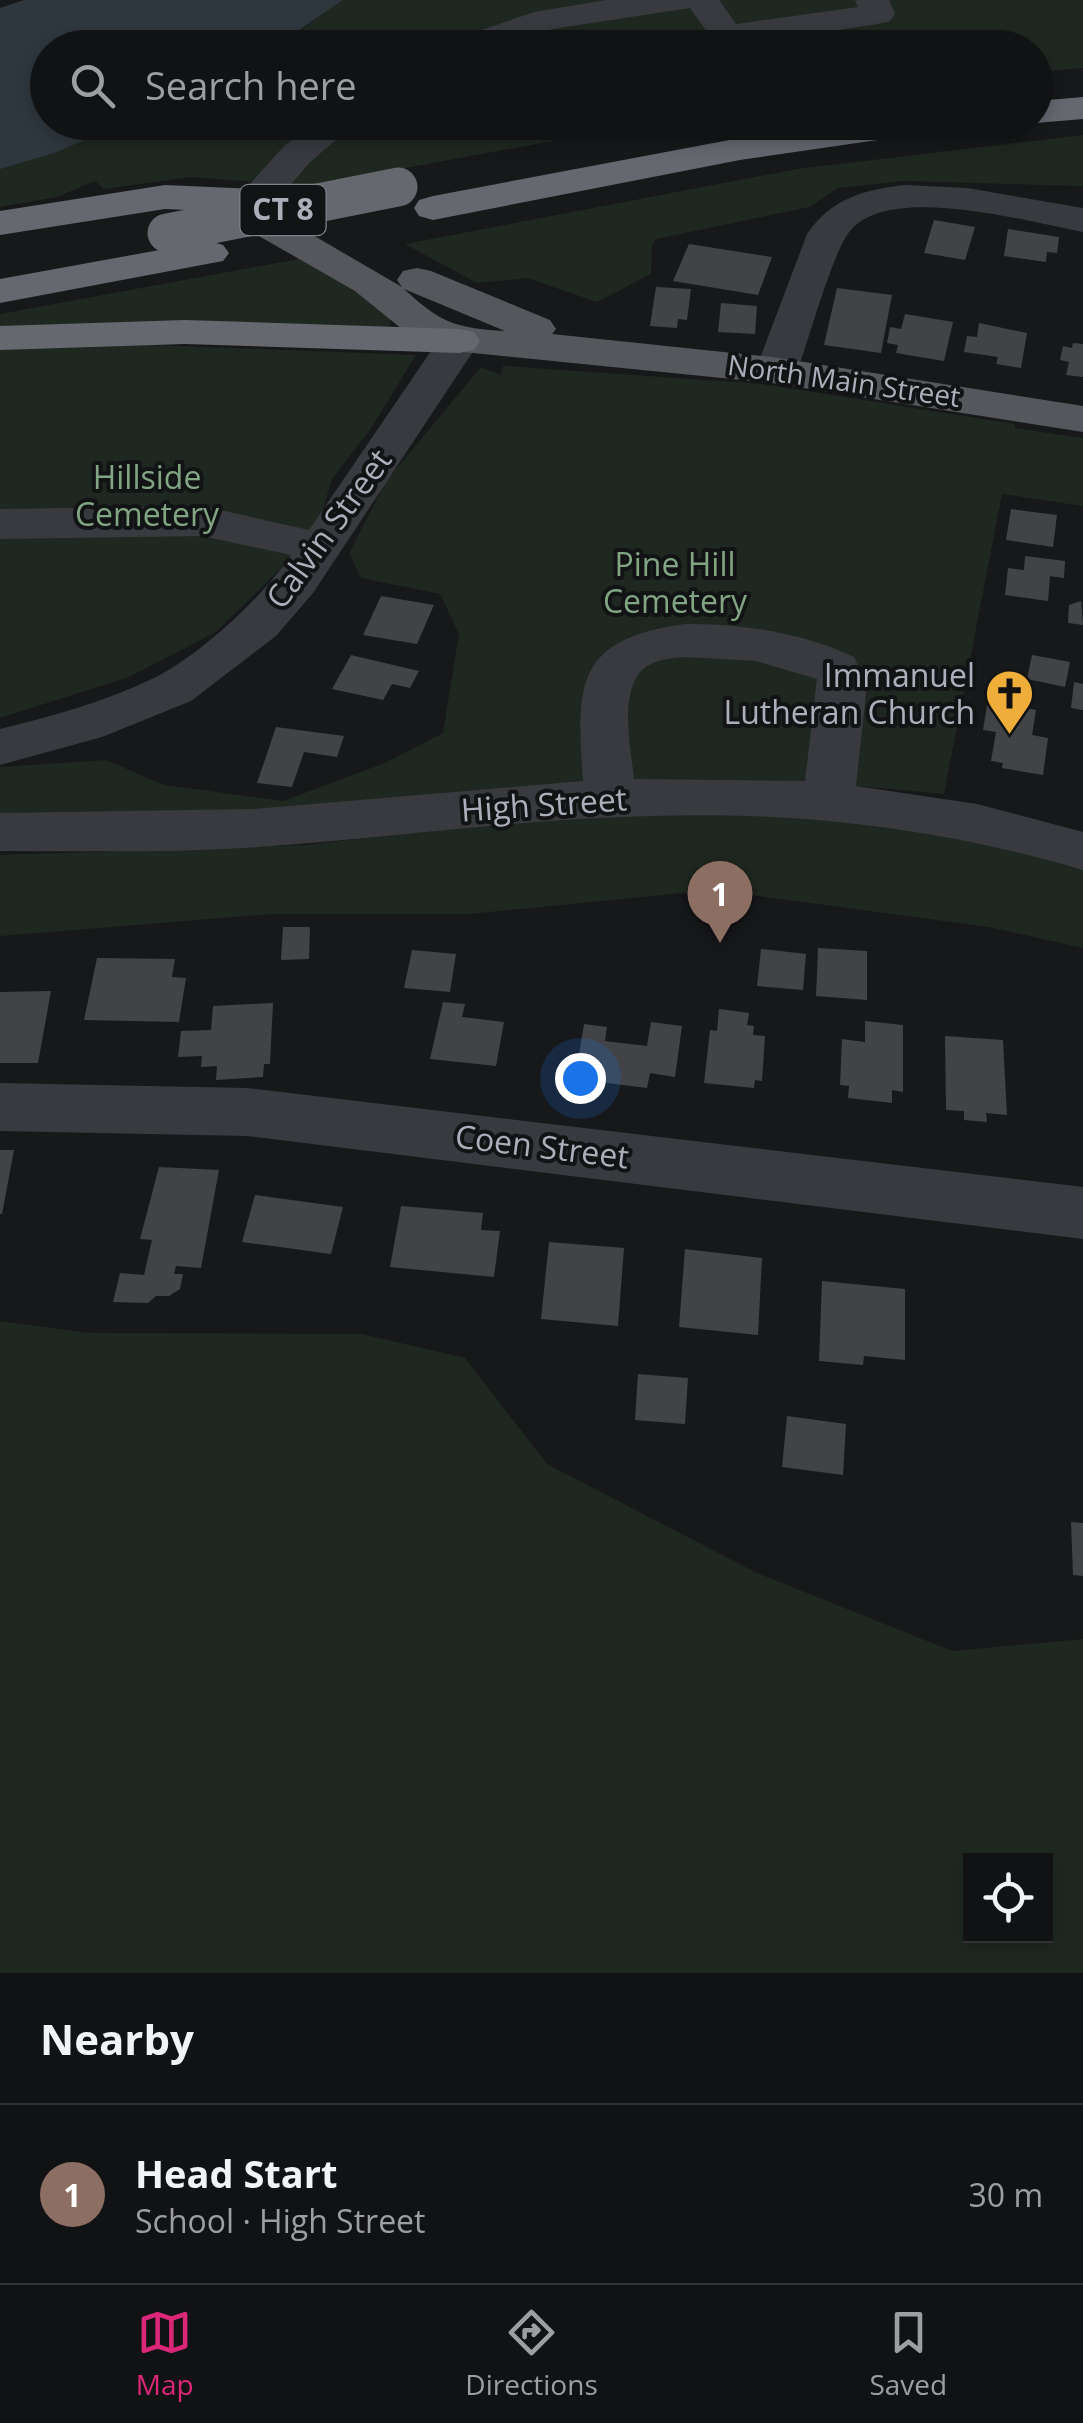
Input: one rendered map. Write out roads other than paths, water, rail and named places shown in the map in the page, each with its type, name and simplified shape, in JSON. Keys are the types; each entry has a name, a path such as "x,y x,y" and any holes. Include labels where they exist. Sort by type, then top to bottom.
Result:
{"highway":[{"path":"1053,85 1083,84"},
{"path":"1053,111 1083,108"},
{"name":"CT 8","path":"0,262 647,140"},
{"name":"CT 8","path":"0,290 802,140"},
{"path":"0,223 165,197 256,201"},
{"path":"0,338 185,332 459,341"}],"main road":[{"name":"North Main Street","path":"605,350 508,319 417,280 304,218 256,201 266,224 368,281 422,329 459,341 605,350 777,369 1083,418"},
{"path":"417,280 447,315 459,341"}],"street":[{"path":"514,30 546,19 679,0"},
{"path":"702,0 724,30"},
{"path":"769,30 878,14 872,0"},
{"path":"256,201 297,154 315,140"},
{"path":"777,369 826,234 854,208 876,201 932,198 1083,220"},
{"name":"Calvin Street","path":"0,747 84,726 174,688 259,626 297,582 459,341"},
{"path":"0,524 202,521 300,542"},
{"path":"610,801 606,732 614,671 625,656 641,648 686,639 787,652 827,662 837,669 843,685 828,803"},
{"name":"High Street","path":"0,832 197,832 610,801 734,798 828,803 955,818 1083,851"},
{"name":"Coen Street","path":"0,1107 246,1112 1083,1213"}],"place":[{"name":"Immanuel Lutheran Church","path":"1010,736"},
{"name":"Head Start","path":"720,943"}],"park label":[{"name":"Hillside Cemetery","path":"147,496"},
{"name":"Pine Hill Cemetery","path":"675,584"}]}
